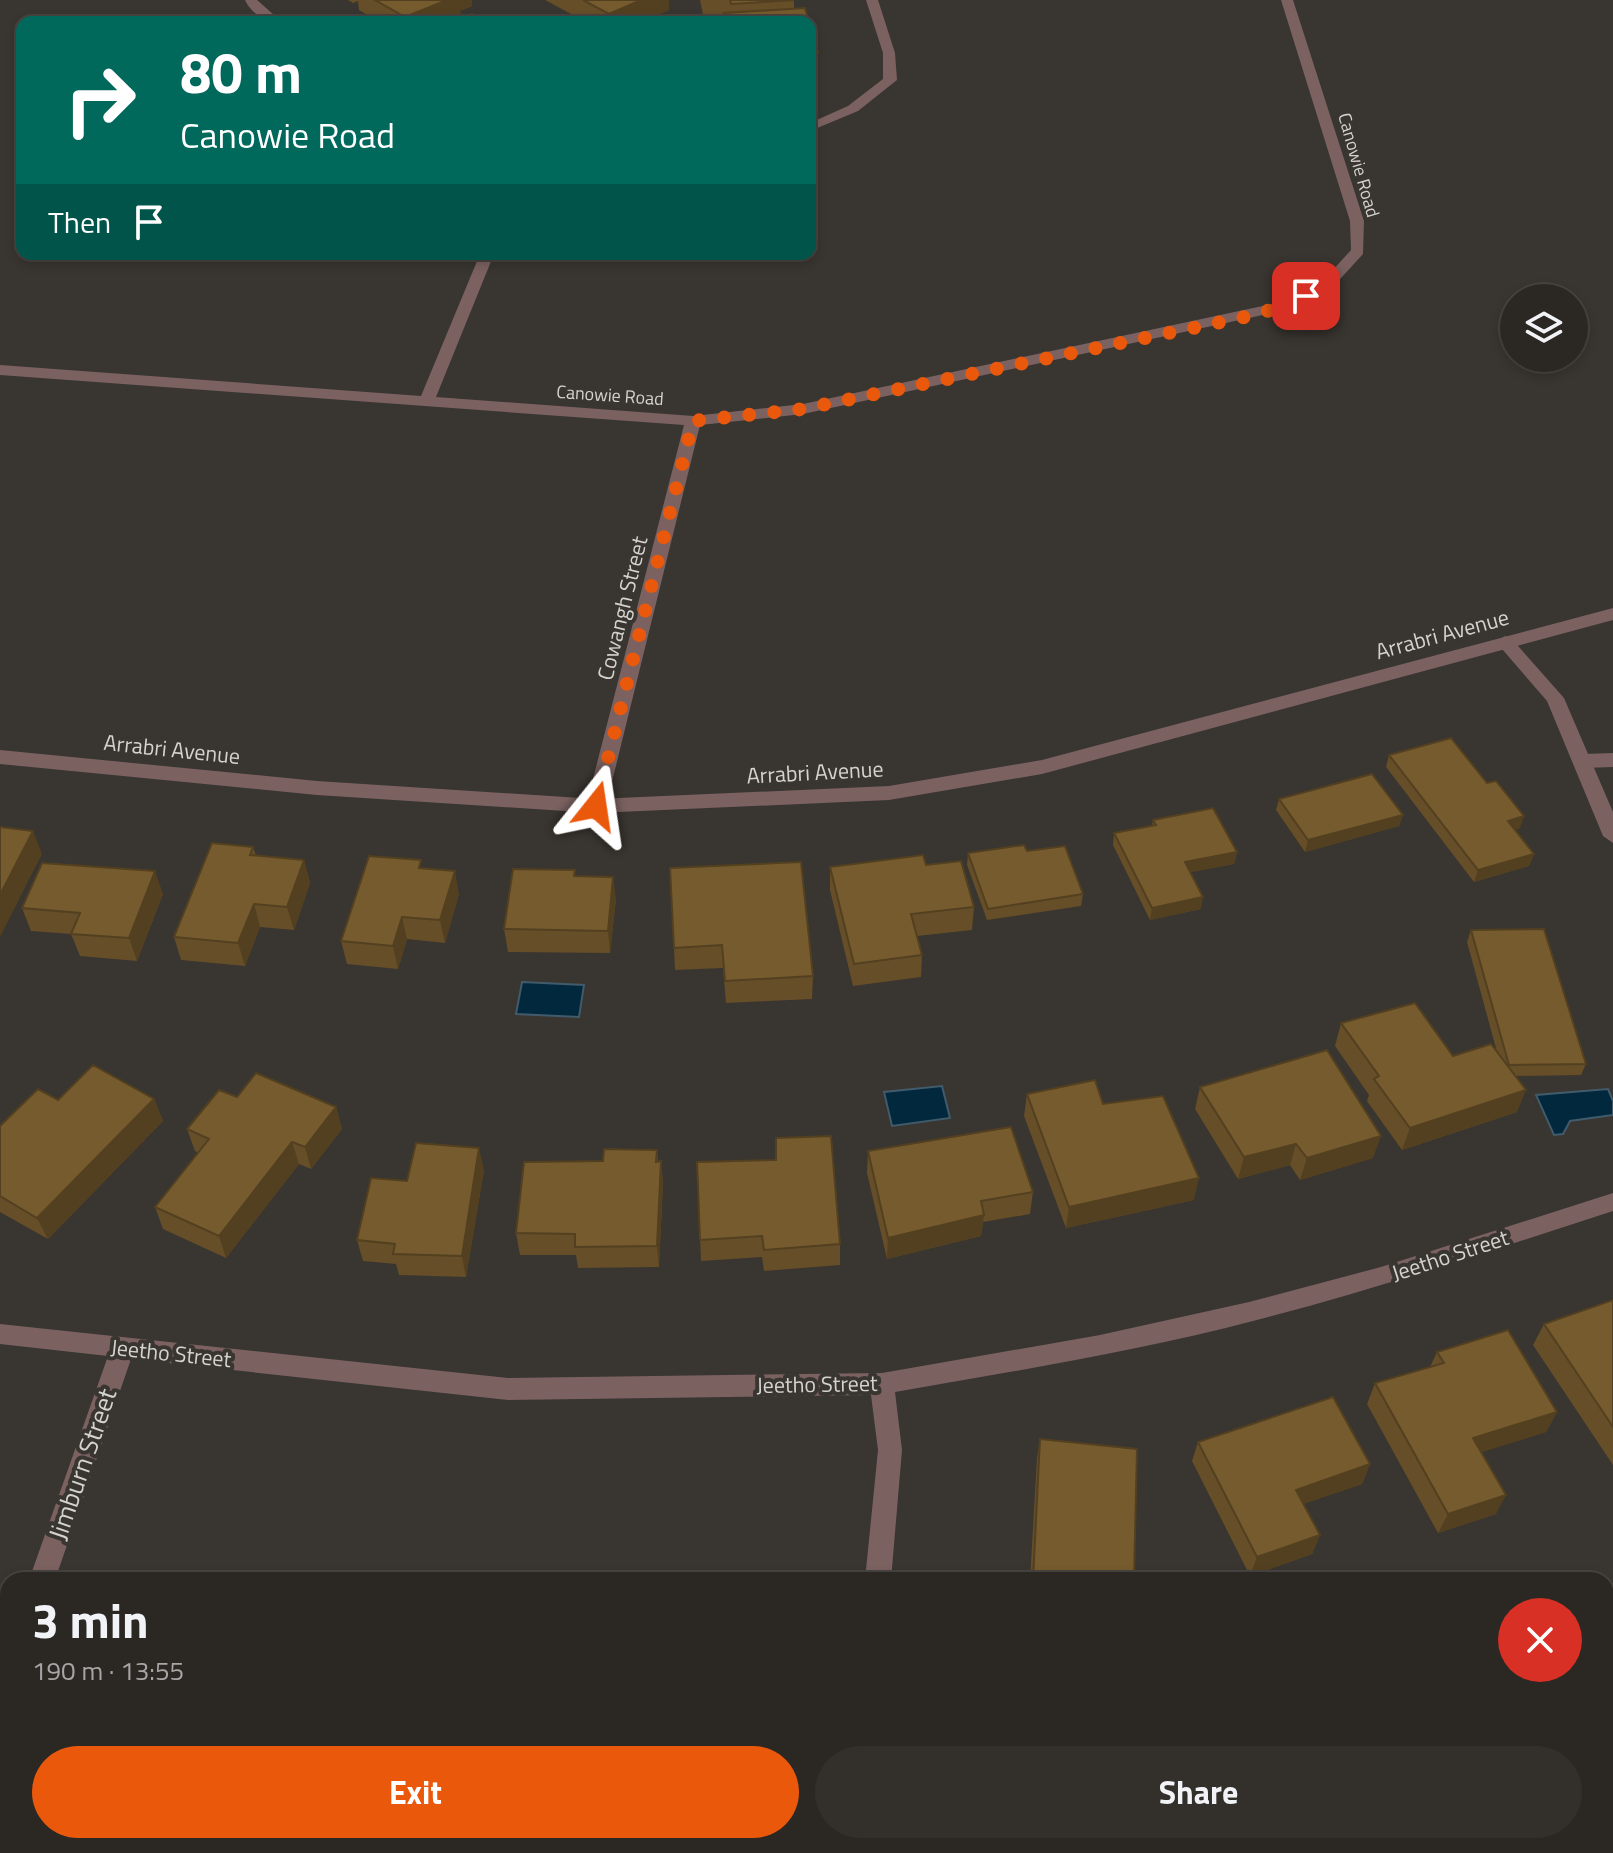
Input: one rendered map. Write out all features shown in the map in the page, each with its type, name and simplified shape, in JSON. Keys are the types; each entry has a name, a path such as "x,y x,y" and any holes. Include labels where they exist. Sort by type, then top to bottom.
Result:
{"street":[{"path":"251,0 268,16"},
{"path":"816,125 832,121 861,105 890,80 889,53 872,0"},
{"name":"Canowie Road","path":"0,370 693,421 803,409 1286,306 1326,286 1358,251 1357,221 1287,0"},
{"path":"426,402 485,260"},
{"name":"Cowangh Street","path":"596,806 693,421"},
{"name":"Arrabri Avenue","path":"0,757 317,788 596,806 889,793 1026,769 1613,614"},
{"path":"1505,642 1555,698 1613,836"},
{"path":"1584,761 1613,760"},
{"name":"Jeetho Street","path":"0,1334 508,1389 882,1384 1100,1345 1249,1312 1381,1277 1613,1202"},
{"name":"Jimburn Street","path":"45,1572 123,1348"},
{"path":"879,1572 890,1450 882,1384"}],"water":[{"path":"522,982 584,985 579,1017 516,1014"},
{"path":"942,1086 950,1118 892,1126 884,1092"},
{"path":"1608,1089 1613,1101 1613,1115 1570,1121 1563,1134 1554,1135 1536,1095"}],"building":[{"path":"375,0 447,0 407,16"},
{"path":"583,0 641,0 609,14"},
{"path":"730,0 794,0 731,4"},
{"path":"805,8 807,16 725,16 724,13"},
{"path":"1451,738 1487,783 1496,781 1524,816 1508,821 1534,854 1478,870 1389,755"},
{"path":"1372,774 1403,815 1308,840 1279,799"},
{"path":"1213,808 1237,852 1185,862 1203,897 1152,908 1114,833 1156,825 1153,820"},
{"path":"0,827 33,831 0,895"},
{"path":"212,843 253,847 250,855 304,860 287,907 254,904 238,943 174,937"},
{"path":"1024,845 1027,851 1065,846 1083,894 988,909 968,853"},
{"path":"923,855 926,865 961,861 974,907 911,914 922,955 854,964 830,867"},
{"path":"369,856 421,860 419,868 455,871 440,920 402,917 393,946 341,941"},
{"path":"801,862 813,976 725,981 722,945 674,948 670,868"},
{"path":"42,863 155,871 129,938 71,934 80,913 22,908"},
{"path":"513,869 575,870 574,876 613,877 608,931 504,929"},
{"path":"1544,929 1586,1064 1509,1065 1471,930"},
{"path":"1415,1003 1453,1056 1491,1044 1526,1090 1410,1128 1374,1079 1379,1076 1341,1023"},
{"path":"1327,1050 1381,1136 1307,1158 1296,1144 1244,1157 1200,1087"},
{"path":"93,1065 154,1099 37,1218 0,1196 0,1126 38,1089 58,1100"},
{"path":"256,1073 336,1107 305,1147 292,1142 219,1236 155,1207 209,1139 187,1129 219,1090 237,1097"},
{"path":"1095,1080 1103,1104 1163,1096 1199,1178 1069,1207 1027,1094"},
{"path":"1011,1127 1033,1192 981,1201 984,1215 888,1238 868,1151"},
{"path":"831,1136 840,1244 764,1250 762,1236 700,1240 697,1162 776,1160 776,1138"},
{"path":"416,1143 479,1148 462,1256 393,1254 395,1244 357,1240 371,1178 407,1181"},
{"path":"604,1149 657,1150 656,1162 661,1161 657,1246 575,1247 575,1234 516,1233 524,1162 603,1161"},
{"path":"1613,1300 1613,1427 1544,1324"},
{"path":"1508,1330 1557,1412 1473,1438 1506,1495 1448,1514 1375,1383 1444,1363 1437,1352"},
{"path":"1333,1397 1370,1464 1296,1490 1320,1535 1257,1557 1198,1442"},
{"path":"1040,1439 1137,1449 1134,1572 1033,1572"}],"route":[{"path":"596,806 693,421 803,409 1241,318 1286,306 1306,296"}]}
